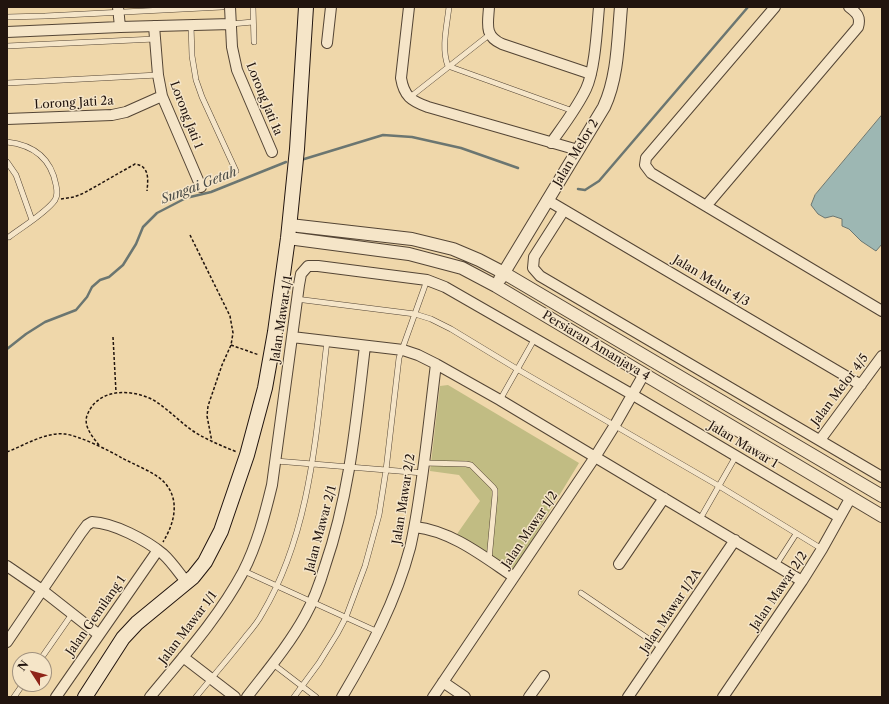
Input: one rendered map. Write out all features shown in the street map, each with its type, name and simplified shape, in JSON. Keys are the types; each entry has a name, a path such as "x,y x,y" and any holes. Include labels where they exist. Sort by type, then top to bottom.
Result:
{"main road":[{"path":"85,697 123,638 147,614 187,583 199,571 216,544 222,531 247,455 270,359 289,231 295,170 306,7"}],"street":[{"name":"Lorong Jati 1a","path":"230,7 232,47 237,70 272,152"},
{"path":"327,43 331,7"},
{"path":"409,7 401,78 403,89 409,98 428,107 578,150"},
{"path":"489,7 488,24 490,35 494,41 591,74"},
{"path":"551,143 587,88 591,74 599,7"},
{"name":"Jalan Melor 2","path":"496,286 604,107 612,88 621,7"},
{"path":"775,7 646,158 645,165 651,173 882,311"},
{"path":"706,206 858,27 860,21 857,14 849,7"},
{"path":"119,9 120,27"},
{"path":"7,32 230,24"},
{"name":"Lorong Jati 1","path":"154,26 158,75 162,96 201,187"},
{"name":"Lorong Jati 2a","path":"7,119 112,115 126,112 162,96"},
{"name":"Jalan Melur 4/3","path":"547,200 861,385"},
{"path":"564,210 534,257 533,268 540,276 882,476"},
{"name":"Persiaran Amanjaya 4","path":"289,231 412,239 453,250 479,260 504,273 652,362 882,496"},
{"name":"Persiaran Amanjaya 4","path":"289,231 409,254 462,268 496,286 882,516"},
{"name":"Jalan Mawar 1/1","path":"150,697 184,657 228,598 244,571 266,512 276,461 296,299 302,274 308,266 427,280 445,287 633,395"},
{"path":"292,337 402,350 436,364 500,400 802,581"},
{"name":"Jalan Mawar 2/1","path":"247,697 295,634 313,602 333,545 350,468 364,346"},
{"name":"Jalan Melor 4/5","path":"820,440 882,356"},
{"name":"Jalan Mawar 2/2","path":"342,697 378,632 401,577 415,527 436,364"},
{"name":"Jalan Mawar 1/2","path":"433,697 616,426 644,374"},
{"name":"Jalan Mawar 1","path":"633,395 839,517"},
{"name":"Jalan Mawar 2/2","path":"723,697 802,581 851,497"},
{"path":"619,564 664,498"},
{"path":"7,642 80,533 92,522 111,526 141,539 158,550 187,583"},
{"path":"415,527 428,529 455,539 514,577"},
{"name":"Jalan Mawar 1/2A","path":"628,697 735,540"},
{"name":"Jalan Gemilang 1","path":"56,697 98,634 158,550"},
{"path":"9,570 42,590 98,634"},
{"path":"184,657 235,697"},
{"path":"529,697 544,676"},
{"path":"443,682 464,697"}],"lane":[{"path":"7,17 45,16 119,9 222,7"},
{"path":"252,7 254,42"},
{"path":"449,7 445,45 445,59 448,66 573,111"},
{"path":"230,24 253,22"},
{"path":"191,25 192,56 196,80 202,97 236,170"},
{"path":"409,98 448,66 490,35"},
{"path":"7,46 155,39"},
{"path":"7,83 158,75"},
{"path":"7,142 16,143 33,150 42,156 50,165 54,175 57,194 56,199 49,206 9,237"},
{"path":"8,165 21,188 32,220"},
{"path":"294,697 319,663 346,617 365,566 379,515 386,470 399,358 427,280"},
{"path":"296,299 415,314 451,329 719,486 822,549"},
{"path":"500,400 535,338"},
{"path":"196,697 224,665 262,615 286,565 303,510 312,464 327,341"},
{"path":"700,519 736,456"},
{"path":"276,461 386,470 466,464 470,465 493,486 495,490 489,560"},
{"path":"776,565 796,534"},
{"path":"244,571 378,632"},
{"path":"581,593 662,648"},
{"path":"46,652 72,614"},
{"path":"273,664 316,697"}],"path":[{"path":"56,199 84,194 135,164 139,164 148,175 147,191"},
{"path":"190,235 230,316 233,333 231,345 222,365 208,406 207,416 212,442"},
{"path":"113,337 116,392"},
{"path":"231,345 270,359"},
{"path":"99,446 88,431 86,422 87,414 98,400 116,392 132,394 154,401 193,431 212,442 247,455"},
{"path":"7,452 47,436 66,434 99,446 152,474 164,482 171,494 175,510 170,530 158,550"}],"shaded area":[{"path":"448,385 579,463 512,573 457,534 480,501 459,475 430,471 440,386"}],"water":[{"path":"882,115 882,244 876,251 861,241 849,229 842,226 842,219 833,216 825,218 818,214 811,205 815,195"}],"waterway":[{"path":"578,189 585,190 599,181 748,7"},
{"path":"301,160 383,135 412,137 461,148 518,168"},
{"name":"Sungai Getah","path":"7,349 26,334 45,322 76,310 87,297 92,287 100,280 109,277 123,265 136,244 143,227 157,213 186,198 211,192 286,162"}]}
